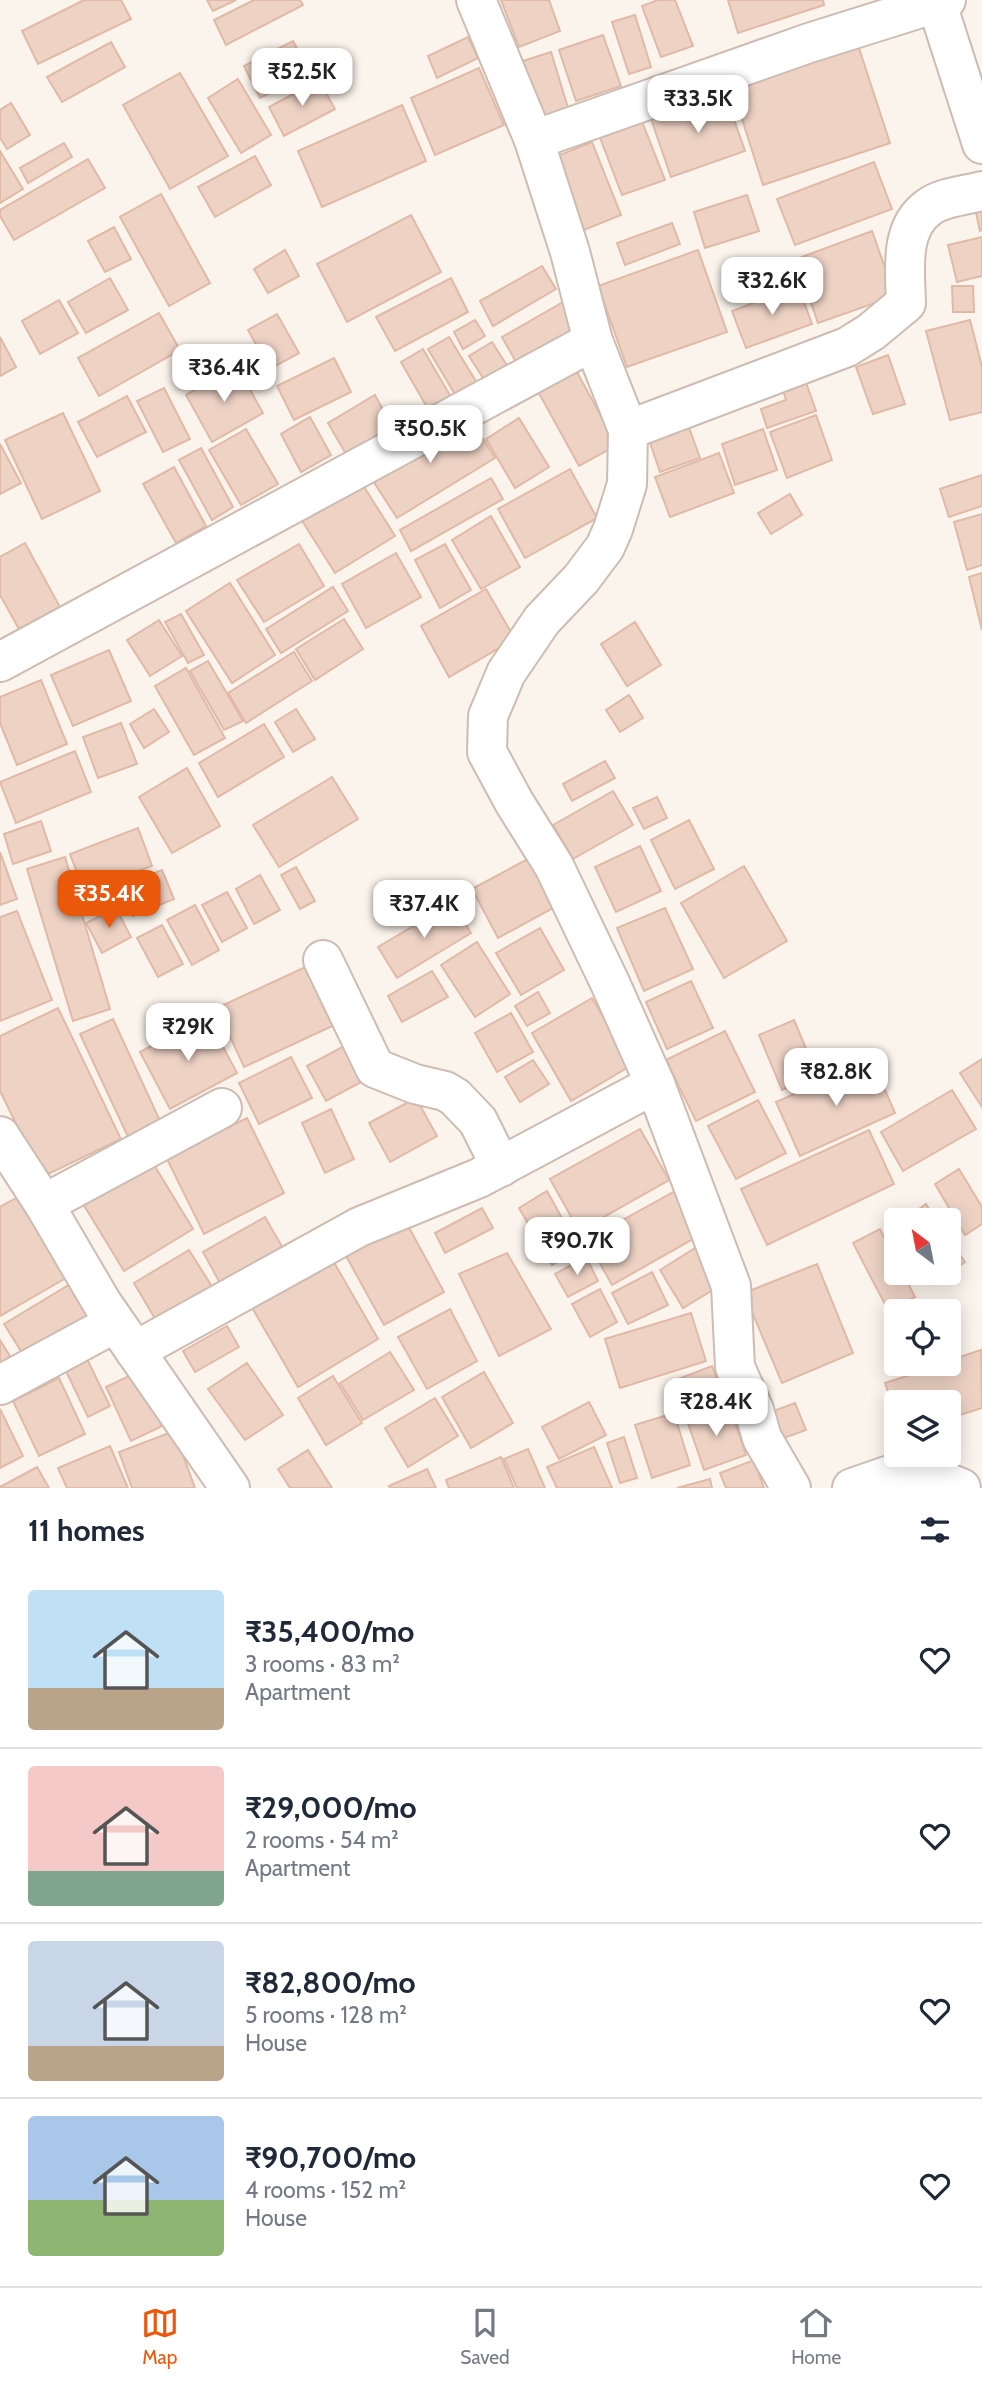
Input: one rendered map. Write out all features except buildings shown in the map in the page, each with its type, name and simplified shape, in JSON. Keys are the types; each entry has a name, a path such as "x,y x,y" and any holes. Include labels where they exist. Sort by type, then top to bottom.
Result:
{"street":[{"path":"476,0 534,140 593,341 628,430 627,484 613,529 605,547 581,579 542,621 506,673 488,716 487,752 554,866 655,1084 731,1286 735,1367 754,1410 762,1438 791,1488"},
{"path":"534,140 809,43 942,2 982,144"},
{"path":"628,430 847,347 871,332 906,303 905,256 912,224 931,205 982,191"},
{"path":"0,662 593,341"},
{"path":"323,960 375,1068 415,1084 445,1091 455,1097 478,1121 501,1167"},
{"path":"0,1385 125,1337 359,1227 501,1167 655,1084"},
{"path":"44,1203 222,1108"},
{"path":"0,1136 125,1337 230,1488"},
{"path":"852,1488 910,1468 961,1488"}]}
